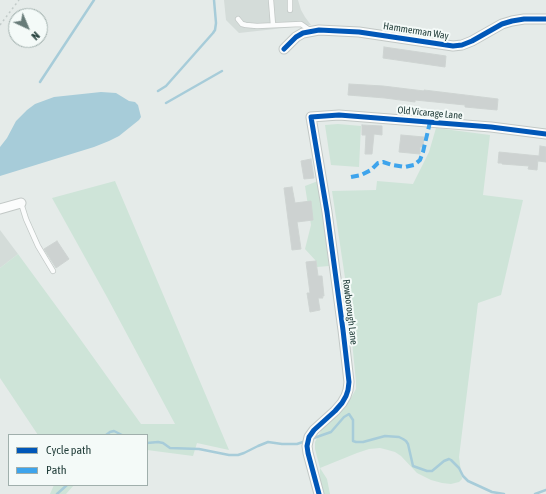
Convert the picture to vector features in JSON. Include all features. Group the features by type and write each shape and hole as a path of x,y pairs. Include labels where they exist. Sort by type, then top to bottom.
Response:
{"street":[{"name":"Hammerman Way","path":"284,49 296,37 311,30 359,32 453,46 462,45 502,24 524,19 546,19"},
{"name":"Old Vicarage Lane","path":"311,117 338,115 491,127 546,134"},
{"name":"Rowborough Lane","path":"311,117 328,220 349,382 348,390 342,403 314,430 308,441 308,453 319,494"},
{"path":"0,209 21,203"}],"lane":[{"path":"270,0 273,25"},
{"path":"290,0 290,10"},
{"path":"238,19 242,24 246,25 301,24 311,30"},
{"path":"21,203 26,219 38,246 53,271"}],"path":[{"path":"0,25 19,0"}],"shaded area":[{"path":"224,0 298,0 301,10 311,25 239,33 226,20"},
{"path":"0,230 18,254 0,268"}],"green space":[{"path":"338,124 361,126 359,167 331,165 325,125"},
{"path":"436,128 490,135 483,195 523,200 501,295 478,303 459,457 462,479 459,482 451,484 431,480 417,473 401,456 395,452 380,448 369,449 357,453 320,468 315,449 315,442 322,429 348,403 356,389 347,291 332,191 376,190 377,181 413,184 429,152"},
{"path":"115,181 229,450 197,443 193,456 148,450 148,434 37,434 0,378 0,268 18,254 141,424 175,424 52,198"},
{"path":"318,181 329,266 317,267 316,261 305,249 311,225 305,186"},
{"path":"320,468 327,479 330,494 323,494 320,483"},
{"path":"54,486 73,486 66,494 50,494"}],"water":[{"path":"101,92 116,93 129,101 135,102 138,105 141,117 139,120 119,136 109,141 0,176 0,147 7,138 16,121 27,110 35,104 54,97"}],"building":[{"path":"384,47 446,56 445,67 383,58"},
{"path":"349,84 424,90 498,99 497,110 465,107 465,105 415,100 415,102 348,95"},
{"path":"362,125 382,126 382,135 374,134 372,154 365,154 366,135 362,135"},
{"path":"401,135 424,137 423,147 420,147 420,154 399,152"},
{"path":"540,146 546,147 546,162 538,161 538,159 537,170 528,169 529,166 498,163 499,152 539,156"},
{"path":"311,159 314,178 304,179 301,161"},
{"path":"292,187 295,203 311,201 313,220 297,222 301,249 292,250 284,188"},
{"path":"57,241 69,259 56,268 44,249"},
{"path":"316,261 318,276 322,276 324,296 322,296 323,298 318,298 320,310 310,312 307,293 310,293 306,262"}],"waterway":[{"path":"40,82 94,0"},
{"path":"158,91 166,86 215,30 216,23 214,0"},
{"path":"166,103 222,71"},
{"path":"311,439 331,432 344,417 349,414 353,420 353,441 363,442 385,436 399,437 408,444 413,466 427,471 432,471 444,461 449,459 459,468 463,476 468,481 492,492 504,494"},
{"path":"107,434 114,431 120,434"},
{"path":"148,443 158,442 163,443 170,448 199,449 229,455 238,455 268,442 297,444 306,441"},
{"path":"57,494 66,486"},
{"path":"535,494 546,490"}],"marked path":[{"path":"351,177 361,175 371,170 378,163 383,162 405,167 414,165 420,160 423,152 430,122"}],"cycle path":[{"path":"284,49 296,37 303,33 319,30 359,32 453,46 462,45 502,24 524,19 546,19"},
{"path":"319,494 308,453 307,446 309,437 314,430 342,403 346,396 349,382 327,212 311,117 339,115 491,127 546,134"}]}
